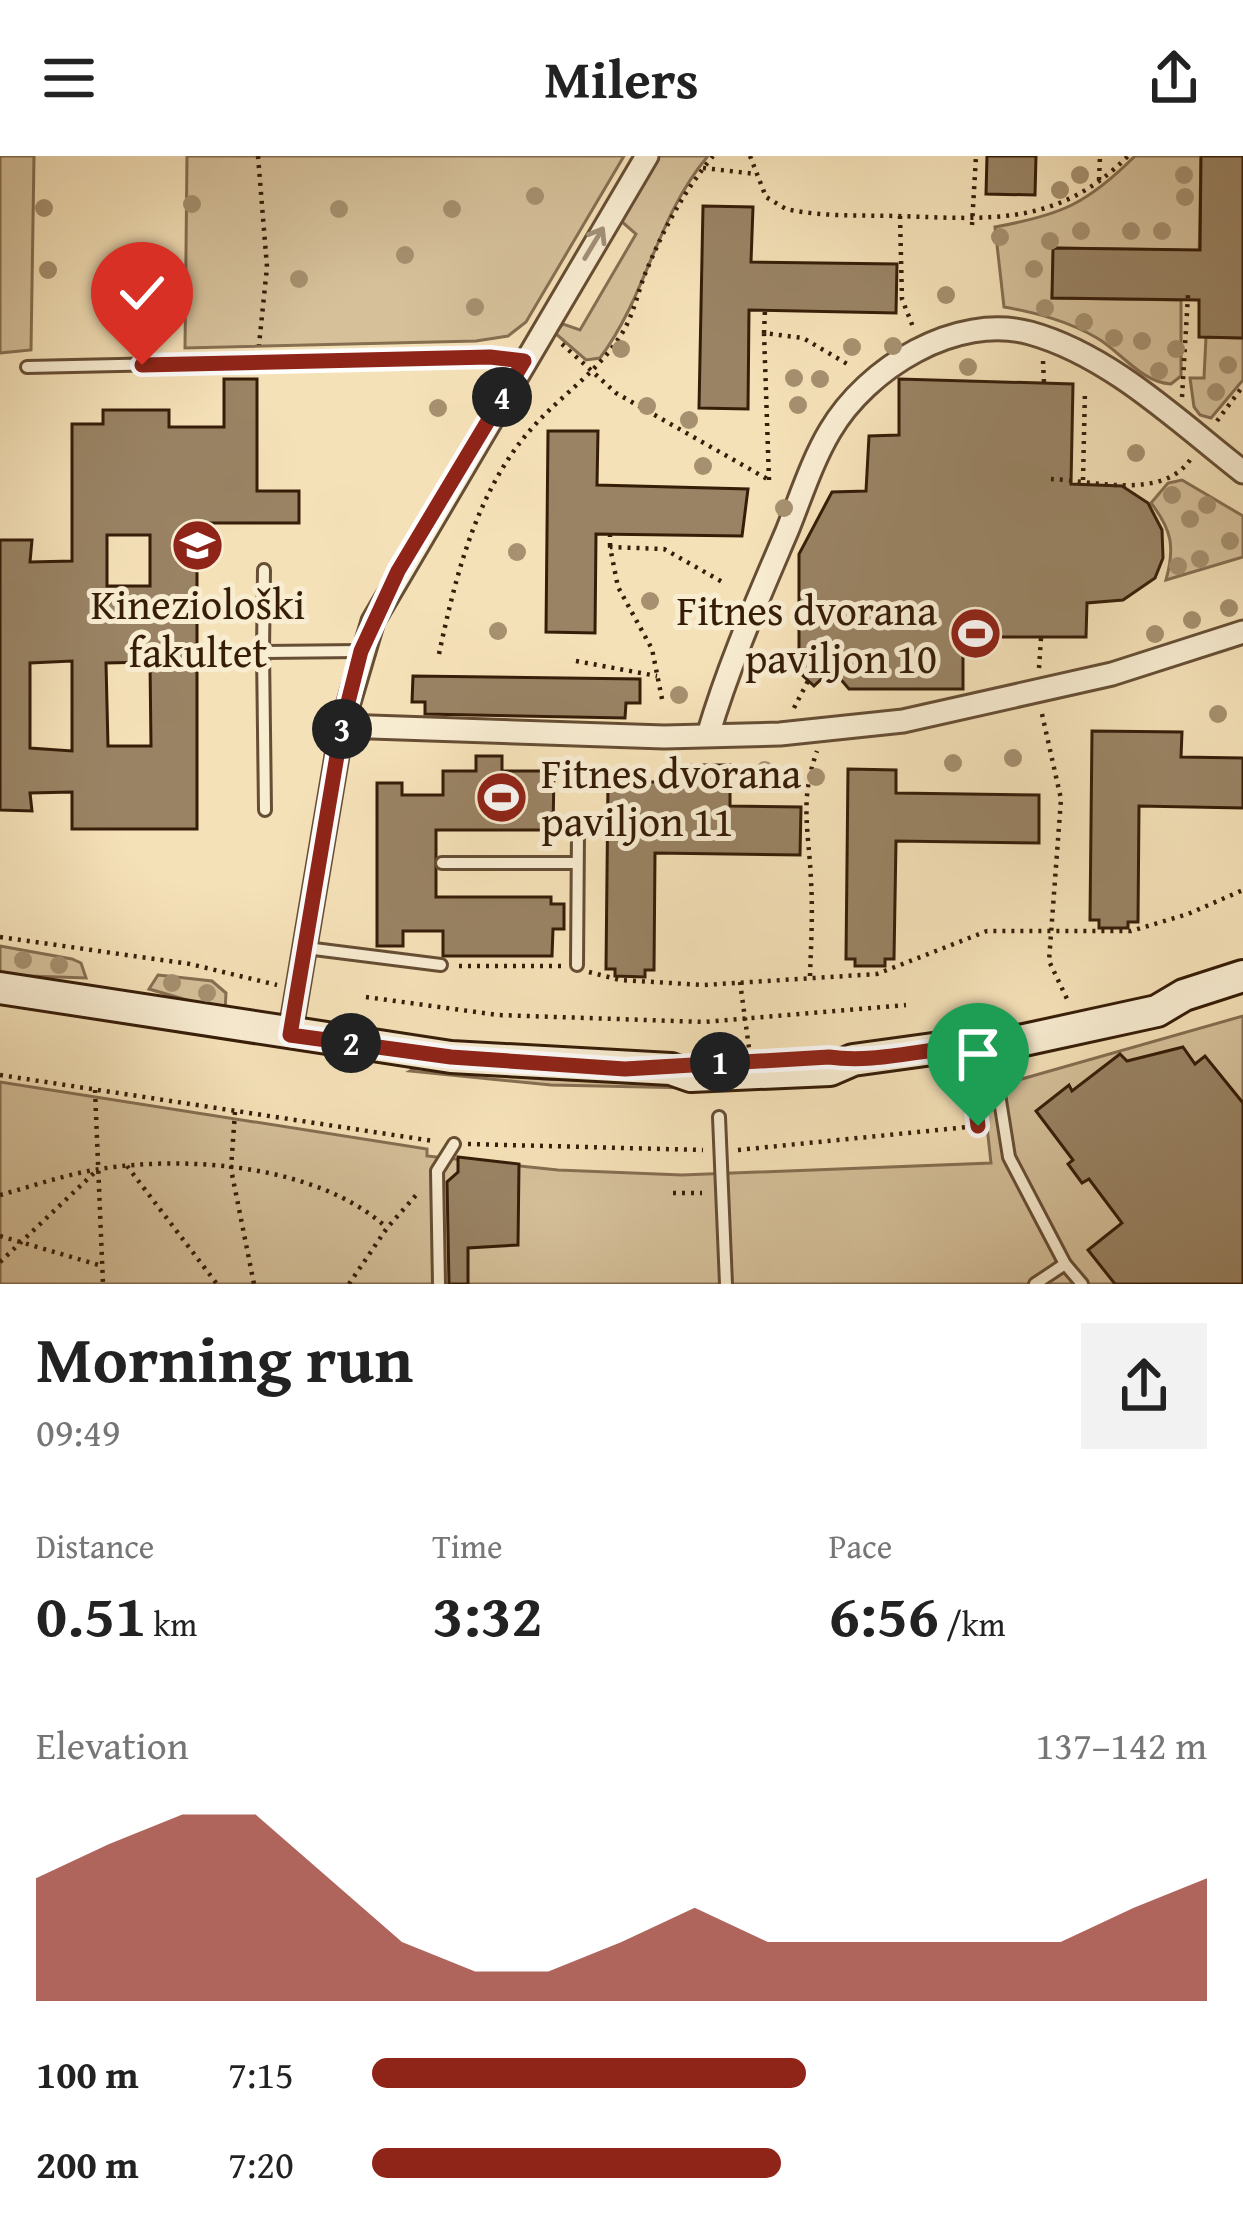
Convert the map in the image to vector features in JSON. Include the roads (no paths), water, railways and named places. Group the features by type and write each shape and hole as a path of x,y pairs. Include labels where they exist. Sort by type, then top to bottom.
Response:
{"street":[{"path":"290,1035 342,726 361,651 398,571 646,156"},
{"path":"708,735 730,662 830,430 868,383 924,347 984,328 1033,334 1100,365 1243,472"},
{"path":"342,726 426,732 780,734 903,721 1112,674 1243,632"},
{"path":"0,988 290,1035 513,1063 671,1069 689,1063 983,1052 989,1034 1153,996 1184,995 1243,976"}],"lane":[{"path":"27,367 490,357 524,361"},
{"path":"263,570 265,810"},
{"path":"263,652 361,651"},
{"path":"577,965 578,832"},
{"path":"442,863 577,863"},
{"path":"302,948 440,965"},
{"path":"983,1052 1010,1156 1065,1264 1082,1284"},
{"path":"719,1117 726,1284"},
{"path":"439,1284 437,1172 454,1144"},
{"path":"1035,1284 1065,1264"}],"place":[{"name":"Kineziološki fakultet","path":"198,545"},
{"name":"Fitnes dvorana paviljon 10","path":"976,634"},
{"name":"Fitnes dvorana paviljon 11","path":"502,797"}]}
